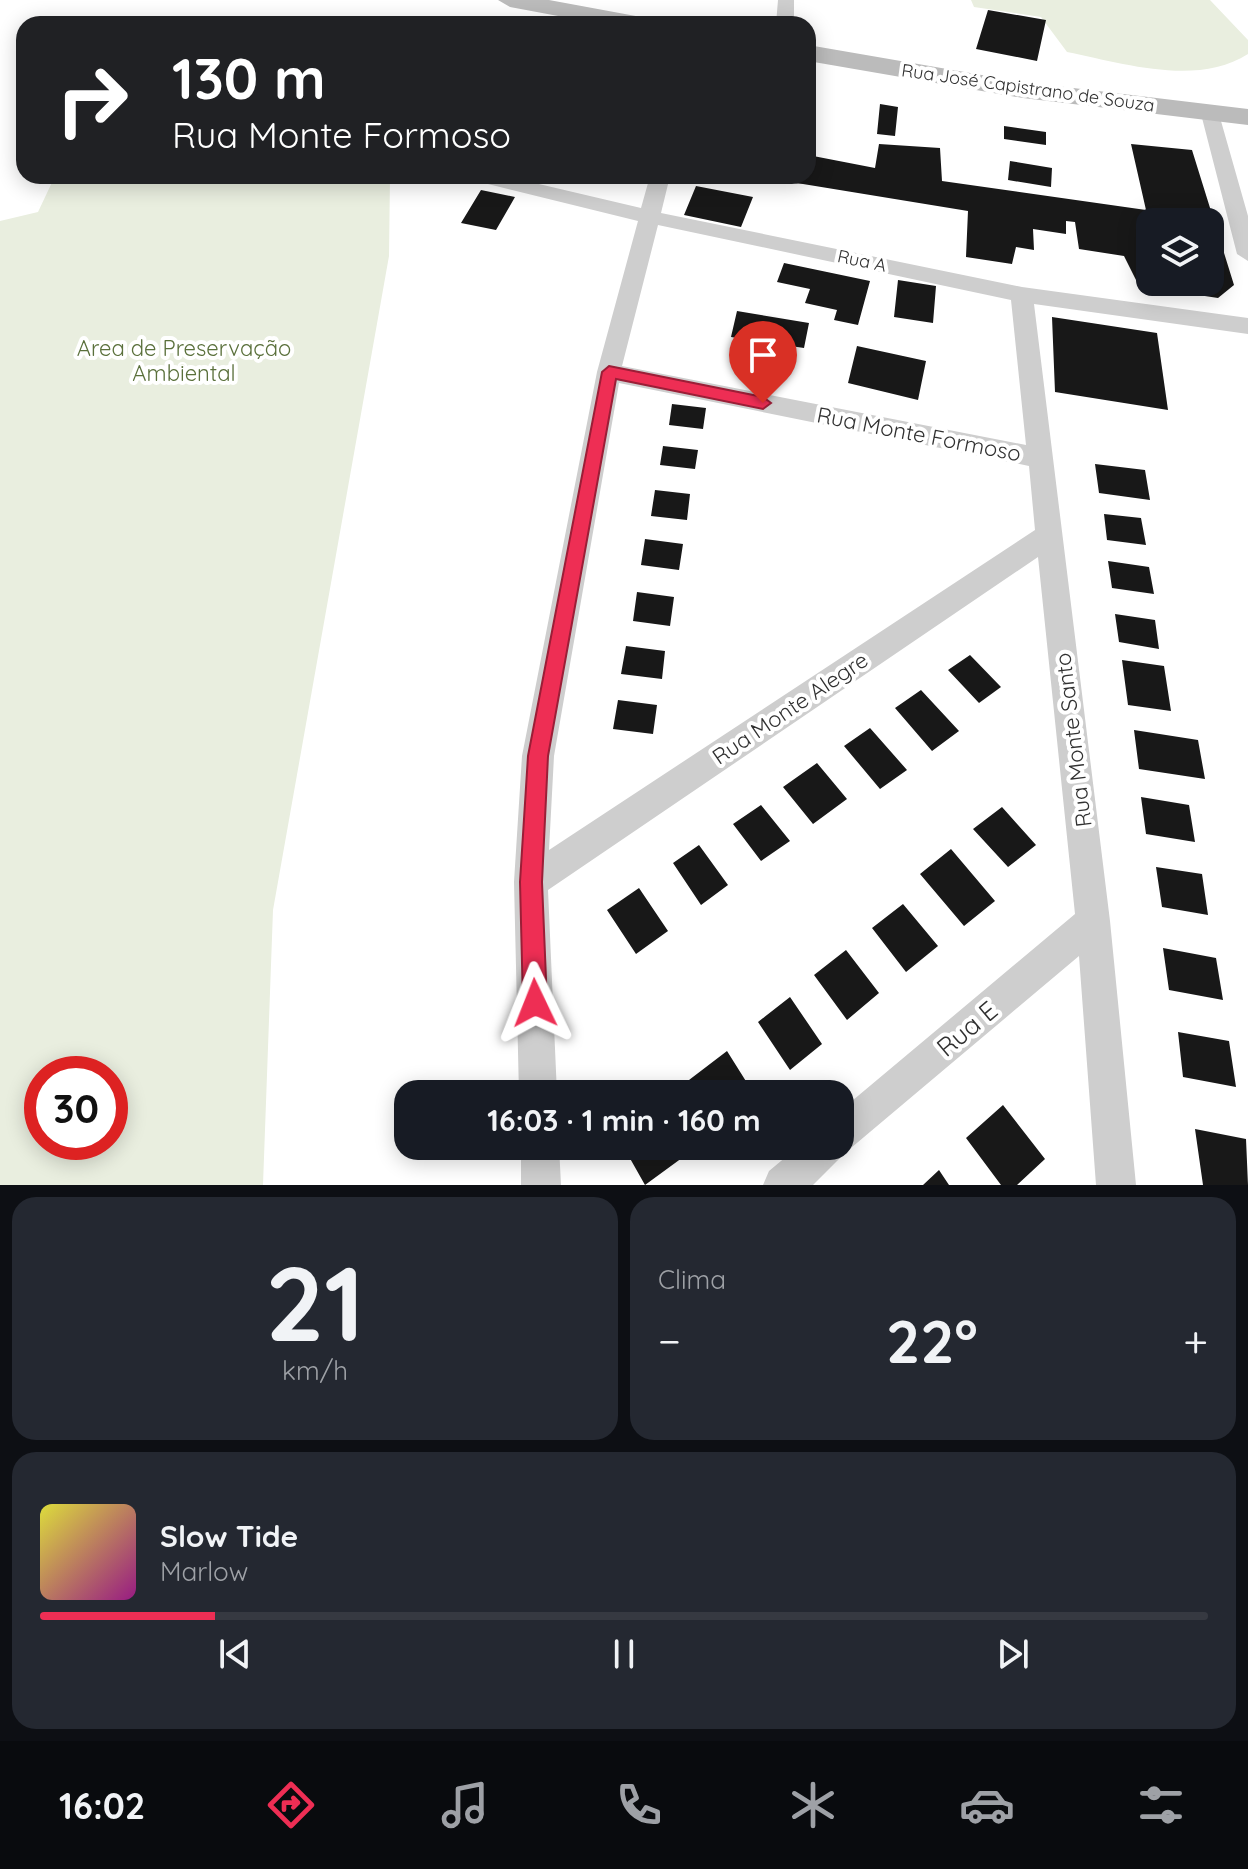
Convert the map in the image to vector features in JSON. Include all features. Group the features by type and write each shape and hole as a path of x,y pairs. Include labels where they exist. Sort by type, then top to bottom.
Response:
{"main road":[{"path":"510,0 597,16"},
{"name":"Rua José Capistrano de Souza","path":"816,54 1023,90 1248,117"}],"street":[{"path":"1210,114 1248,254"},
{"name":"Rua A","path":"512,184 649,217 1022,295 1248,326"},
{"path":"538,1080 531,882 538,756 609,372 658,184"},
{"name":"Rua Monte Santo","path":"1022,295 1093,921 1116,1185"},
{"name":"Rua Monte Formoso","path":"609,372 1040,458"},
{"name":"Rua Monte Alegre","path":"531,882 1049,535"},
{"name":"Rua E","path":"854,1124 1093,921"},
{"path":"540,1160 541,1185"},
{"path":"783,1185 812,1160"}],"green space":[{"path":"971,0 1210,0 1248,40 1248,54 1228,64 1183,71 1111,62 1067,52 1041,17 974,7"},
{"name":"Area de Preservação Ambiental","path":"51,184 390,184 389,256 273,910 263,1185 0,1185 0,221 38,212"}],"building":[{"path":"988,10 1046,20 1037,61 976,49"},
{"path":"880,104 898,107 895,136 877,134"},
{"path":"1004,126 1046,132 1046,145 1004,139"},
{"path":"879,144 940,148 942,181 1136,209 1136,280 1124,256 1079,249 1075,222 1066,221 1066,234 1033,229 1034,250 1016,247 1012,264 966,257 968,211 803,184 816,184 816,157 875,168"},
{"path":"1131,144 1192,150 1210,208 1146,208"},
{"path":"1010,161 1052,168 1051,187 1008,180"},
{"path":"696,186 753,197 741,227 684,215"},
{"path":"481,190 515,197 496,230 461,223"},
{"path":"1224,253 1234,285 1224,293"},
{"path":"784,263 870,281 858,325 834,320 837,310 805,303 810,289 777,282"},
{"path":"898,280 936,286 933,323 894,317"},
{"path":"737,311 809,323 804,348 731,337"},
{"path":"1052,317 1157,333 1168,410 1055,392"},
{"path":"857,346 926,361 918,400 848,383"},
{"path":"672,404 706,408 703,429 669,425"},
{"path":"663,446 698,450 695,469 660,465"},
{"path":"1095,464 1145,470 1150,500 1099,493"},
{"path":"655,490 690,494 687,520 651,516"},
{"path":"1104,514 1141,518 1146,545 1107,540"},
{"path":"645,539 683,544 679,570 641,565"},
{"path":"1108,561 1149,567 1154,594 1112,588"},
{"path":"637,592 674,597 670,626 633,621"},
{"path":"1115,614 1155,620 1159,649 1119,642"},
{"path":"626,646 665,651 662,679 621,674"},
{"path":"970,655 1001,687 979,703 948,670"},
{"path":"1122,660 1164,666 1171,711 1128,705"},
{"path":"921,690 959,731 932,751 895,708"},
{"path":"618,700 657,705 653,734 613,729"},
{"path":"870,728 907,770 880,789 844,746"},
{"path":"1134,730 1198,740 1205,779 1139,769"},
{"path":"817,763 847,799 813,824 783,787"},
{"path":"1141,797 1189,805 1195,842 1146,834"},
{"path":"761,805 790,841 761,861 733,824"},
{"path":"1002,807 1036,845 1008,867 973,829"},
{"path":"699,845 728,885 701,905 673,863"},
{"path":"951,849 995,901 964,926 920,874"},
{"path":"1156,867 1202,874 1208,915 1162,907"},
{"path":"639,888 668,931 636,954 607,910"},
{"path":"903,904 938,946 906,972 872,928"},
{"path":"1163,948 1216,958 1223,1000 1169,990"},
{"path":"846,950 879,993 847,1020 814,975"},
{"path":"790,997 822,1044 790,1070 758,1022"},
{"path":"1178,1032 1229,1041 1236,1087 1183,1077"},
{"path":"727,1051 745,1080 689,1080"},
{"path":"1003,1105 1045,1159 1017,1185 1001,1185 966,1138"},
{"path":"1195,1129 1246,1139 1248,1185 1203,1185"},
{"path":"631,1160 679,1160 645,1185"},
{"path":"939,1170 949,1185 923,1185"}],"route":[{"path":"535,1003 531,882 538,756 609,372 763,403"}]}
